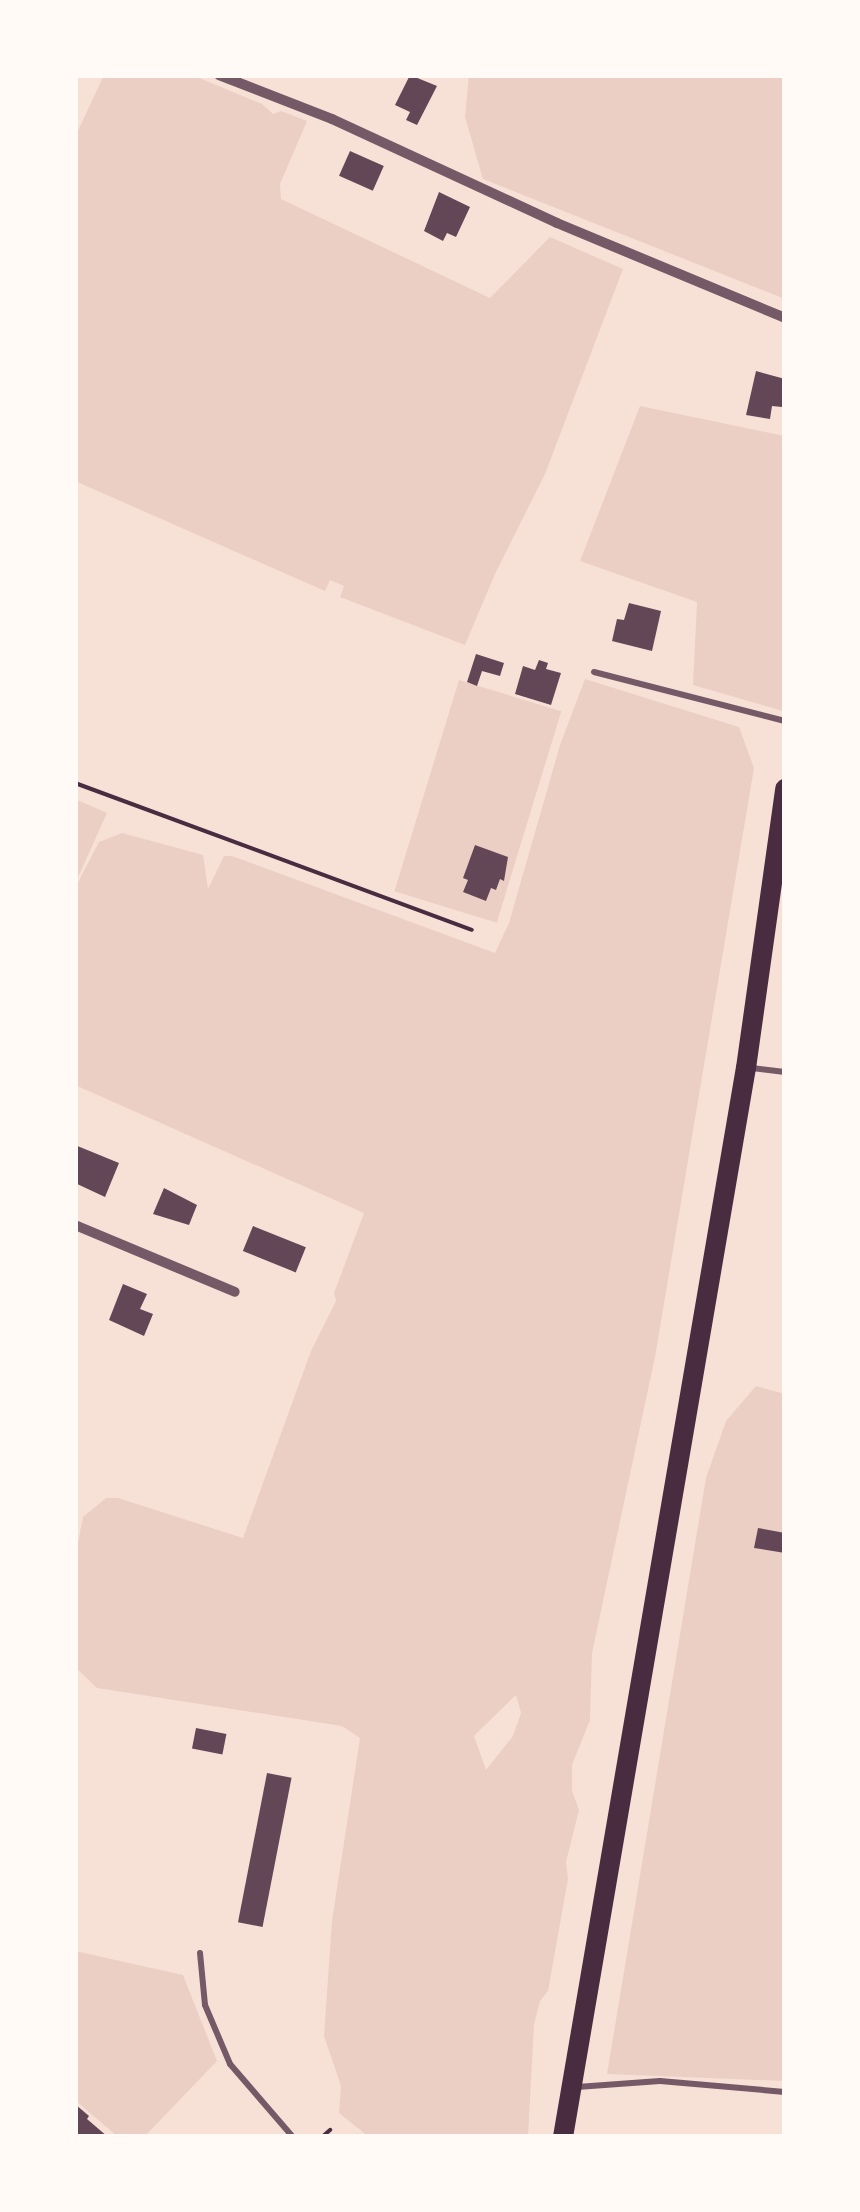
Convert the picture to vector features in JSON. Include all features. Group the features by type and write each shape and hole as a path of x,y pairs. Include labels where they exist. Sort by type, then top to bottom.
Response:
{"main road":[{"path":"563,2137 746,1068 785,789"}],"street":[{"path":"219,75 332,120 557,224 785,318"},
{"path":"75,1224 235,1292"}],"lane":[{"path":"594,672 785,722"},
{"path":"746,1068 785,1072"},
{"path":"200,1953 206,2005 230,2064 293,2137"},
{"path":"572,2088 660,2082 785,2092"}],"path":[{"path":"75,783 472,930"},
{"path":"322,2137 330,2130"}],"shaded area":[{"path":"104,75 192,75 262,104 273,114 281,111 307,121 280,184 281,199 490,298 550,237 623,269 545,474 465,645 340,597 344,586 330,580 325,591 75,481 75,137"},
{"path":"469,75 785,75 785,299 483,179 465,117"},
{"path":"640,406 785,436 783,711 693,685 697,602 580,561"},
{"path":"585,679 739,727 754,768 655,1357 592,1653 590,1720 572,1765 572,1791 579,1810 566,1862 568,1879 548,1991 540,2001 534,2024 528,2137 369,2137 339,2113 341,2086 324,2036 332,1921 360,1738 342,1726 97,1688 75,1667 75,1558 83,1517 106,1498 118,1498 243,1538 311,1351 336,1301 334,1293 364,1213 75,1085 75,888 99,842 122,833 203,855 208,889 224,856 232,856 495,953 509,923 560,745","holes":["516,1695 521,1713 513,1736 486,1770 474,1736"]},
{"path":"459,680 561,711 497,923 394,891"},
{"path":"75,799 107,813 75,884"},
{"path":"756,1386 785,1394 785,2081 607,2074 706,1478 726,1421"},
{"path":"75,1951 183,1975 217,2061 144,2137 118,2137 75,2100"}],"building":[{"path":"410,75 437,86 417,125 406,120 410,112 395,105"},
{"path":"350,151 384,166 373,191 339,176"},
{"path":"439,192 470,207 456,237 447,233 443,241 424,231"},
{"path":"756,371 785,379 782,407 772,406 770,419 746,415"},
{"path":"629,603 661,611 652,651 612,641 617,619 624,620"},
{"path":"476,654 504,663 500,676 482,671 477,686 467,682"},
{"path":"539,660 548,663 546,669 561,673 551,705 515,694 523,666 535,670"},
{"path":"475,845 508,857 504,881 500,879 496,890 491,888 486,901 463,892 468,880 463,878"},
{"path":"75,1145 119,1163 105,1197 75,1183"},
{"path":"164,1188 197,1205 189,1225 153,1214"},
{"path":"253,1226 306,1247 296,1272 243,1251"},
{"path":"123,1284 147,1294 140,1309 153,1314 144,1336 109,1320"},
{"path":"758,1528 785,1533 785,1553 754,1548"},
{"path":"196,1728 226,1734 222,1755 192,1749"},
{"path":"267,1773 292,1778 263,1927 238,1922"},
{"path":"75,2104 89,2116 87,2119 108,2137 75,2137"}]}
